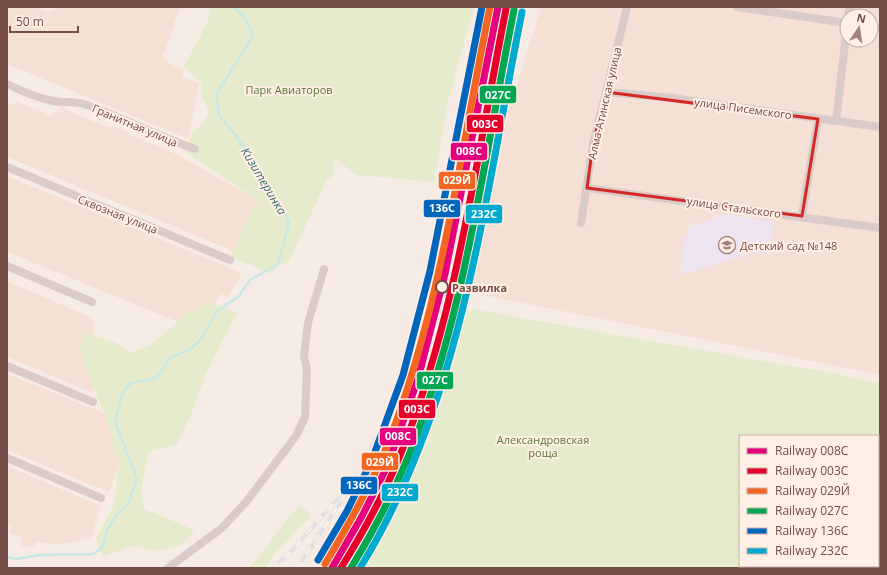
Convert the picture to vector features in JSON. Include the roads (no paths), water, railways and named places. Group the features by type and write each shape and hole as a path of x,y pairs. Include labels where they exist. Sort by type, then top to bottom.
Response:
{"street":[{"name":"Алма-Атинская улица","path":"581,223 588,188 593,144 627,7"},
{"path":"737,7 839,24"},
{"path":"836,122 844,48"},
{"name":"Гранитная улица","path":"7,84 54,101 81,103 103,111 166,139 195,149"},
{"name":"улица Писемского","path":"606,92 672,98 880,127"},
{"path":"802,216 818,119"},
{"name":"Сквозная улица","path":"7,167 230,260"},
{"name":"улица Стальского","path":"588,188 802,216 880,228"},
{"path":"7,266 92,302"},
{"path":"168,568 222,528 246,502 296,436 305,417 307,370 304,356 308,323 324,269"},
{"path":"7,366 92,402"},
{"path":"7,458 101,498"}],"waterway":[{"name":"Кизитеринка","path":"7,557 16,559 38,555 93,554 102,548 108,528 116,516 128,505 137,479 115,422 122,394 129,384 149,380 158,376 170,358 192,348 201,339 217,311 239,296 250,280 278,264 289,223 282,208 237,137 219,115 216,95 253,36 246,20 233,7"}],"railway":[{"path":"297,568 358,476 382,427 406,372 424,317 473,131"},
{"path":"272,568 290,553 338,498"}],"rail line":[{"name":"136С","path":"318,560 347,511 372,460 403,375 430,271 482,7"},
{"name":"029Й","path":"325,564 358,506 387,446 406,393 422,339 448,229 490,7"},
{"name":"008С","path":"332,568 361,518 387,467 418,379 445,274 498,7"},
{"name":"003С","path":"341,568 374,512 395,468 420,400 437,346 464,234 506,9"},
{"name":"027С","path":"351,568 382,513 403,470 428,402 445,347 471,236 514,10"},
{"name":"232C","path":"360,568 395,504 423,437 447,368 481,227 522,12"}],"place":[{"name":"Детский сад №148","path":"727,245"},
{"name":"Развилка","path":"442,287"}],"park label":[{"name":"Парк Авиаторов","path":"289,89"},
{"name":"Александровская роща","path":"543,445"}]}
